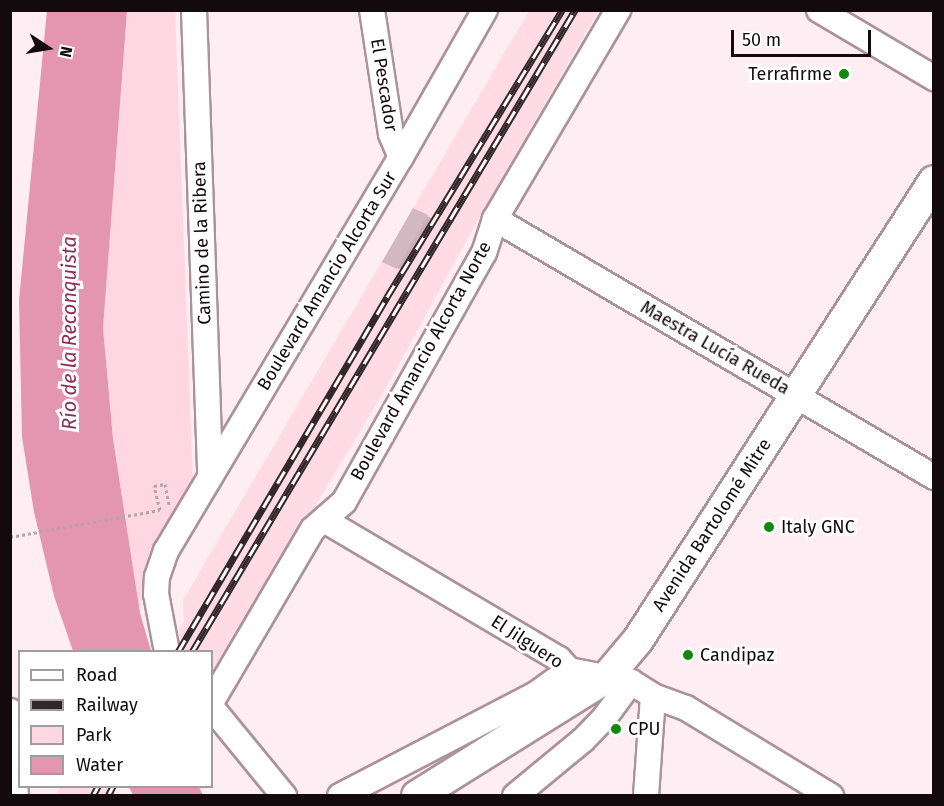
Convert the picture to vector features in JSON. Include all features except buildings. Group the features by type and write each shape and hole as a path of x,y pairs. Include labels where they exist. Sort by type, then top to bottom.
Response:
{"main road":[{"name":"Avenida Bartolomé Mitre","path":"417,795 618,680 638,640 933,181"}],"street":[{"name":"Camino de la Ribera","path":"194,10 210,476"},
{"name":"El Pescador","path":"372,10 391,134 401,157"},
{"name":"Boulevard Amancio Alcorta Sur","path":"167,650 156,594 157,577 166,551 401,157 485,10"},
{"name":"Boulevard Amancio Alcorta Norte","path":"213,699 313,529 344,502 484,253 495,219 618,10"},
{"path":"819,10 933,78"},
{"name":"Maestra Lucía Rueda","path":"495,219 933,477"},
{"name":"El Jilguero","path":"324,520 559,659 569,670 618,680 686,708 831,795"},
{"path":"340,795 536,694 569,670"},
{"name":"Avenida Bartolomé Mitre","path":"515,795 583,740 605,717 618,680"},
{"path":"646,795 653,696"},
{"path":"213,709 284,795"},
{"path":"10,711 16,755 16,795"}],"path":[{"path":"10,537 160,510 154,486 165,484 169,507 190,512"}],"shaded area":[{"path":"529,11 598,11 475,225 386,388 219,667 213,672 213,650 183,650 181,646 179,629 184,622 183,600"},
{"path":"60,788 106,788 110,795 55,795"}],"green space":[{"path":"127,11 175,11 193,480 158,539 145,568 140,613 113,439 103,328"}],"water":[{"name":"Río de la Reconquista","path":"47,10 127,11 103,328 113,439 140,613 151,650 73,650 54,596 34,512 22,437 19,300"},
{"path":"130,788 200,788 203,795 133,795"}],"railway":[{"path":"179,650 387,297 562,10"},
{"path":"193,650 575,10"},
{"path":"93,796 97,788"},
{"path":"108,796 112,788"}],"place":[{"name":"Terrafirme","path":"844,74"},
{"name":"Italy GNC","path":"769,527"},
{"name":"Candipaz","path":"688,655"},
{"name":"CPU","path":"616,729"}]}
